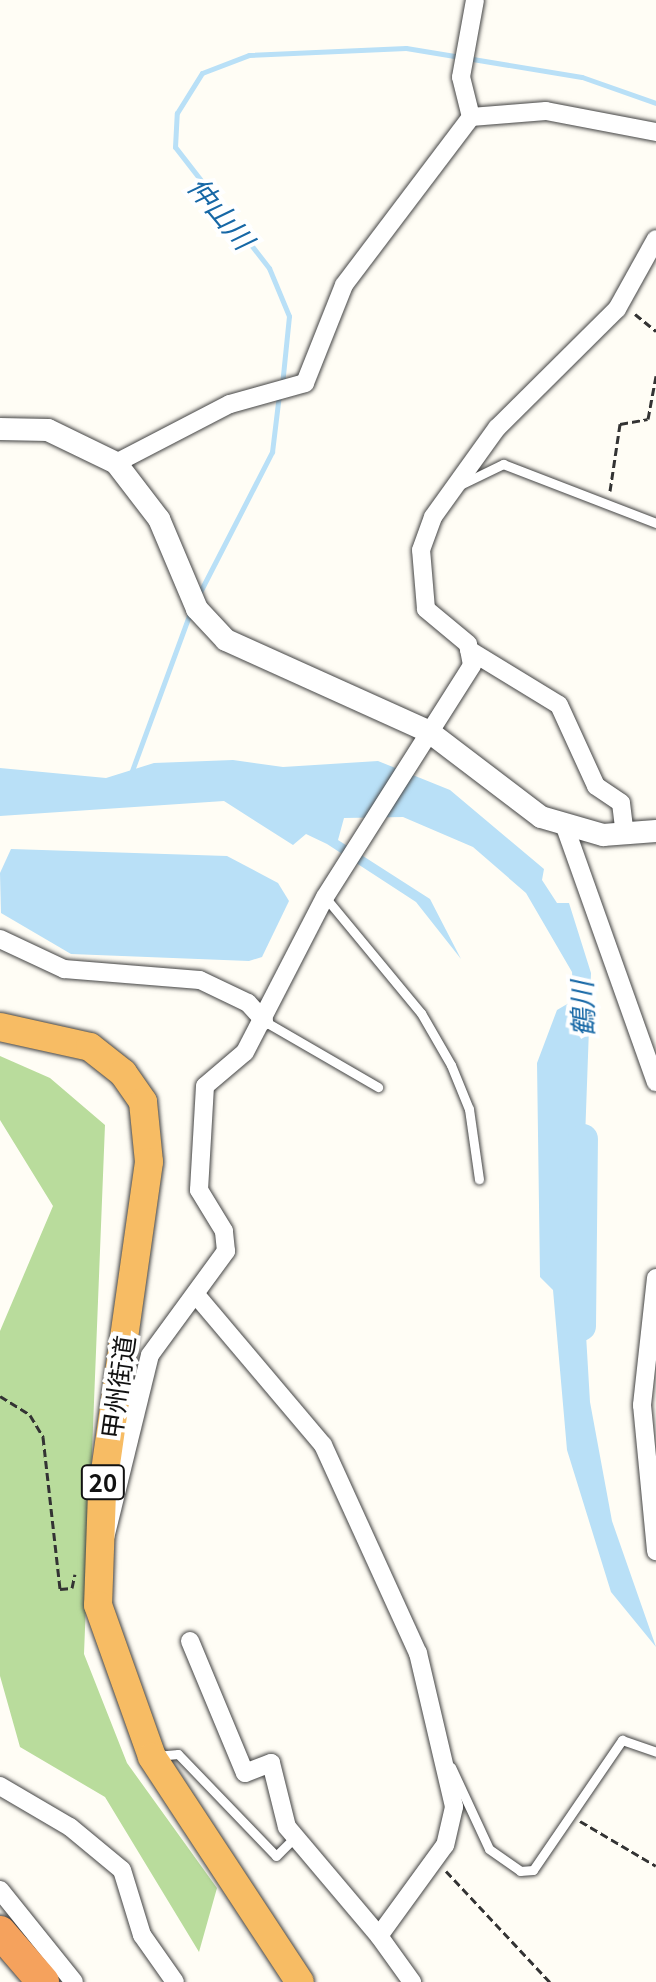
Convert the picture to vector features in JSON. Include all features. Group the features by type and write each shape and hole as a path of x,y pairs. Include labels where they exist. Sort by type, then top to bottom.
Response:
{"highway":[{"name":"甲州街道","path":"0,1027 90,1047 123,1073 147,1118 149,1162 97,1551 104,1637 152,1757 300,1982"},
{"path":"0,1932 43,1982"}],"street":[{"path":"471,117 461,77 475,0"},
{"path":"116,463 230,404 305,383 344,285 471,117 512,109 651,123"},
{"path":"625,835 621,803 596,786 559,705 469,650 426,609 419,579 433,517 459,486 497,428 622,300 656,239"},
{"path":"0,429 48,430 116,463 159,519 184,585 215,630 243,650 423,741 516,802 565,827 625,835 656,831"},
{"path":"97,1551 113,1527 150,1355 197,1296 227,1241 199,1190 201,1096 264,1021 325,897 472,665 469,650"},
{"path":"565,827 656,1082"},
{"path":"0,939 64,969 200,980 248,1003 264,1021"},
{"path":"654,1289 642,1405 656,1551"},
{"path":"197,1296 323,1445 418,1653 454,1807 436,1859 379,1936"},
{"path":"190,1641 245,1773 271,1763 294,1838 379,1936 412,1982"},
{"path":"0,1786 70,1827 122,1870 142,1935 175,1982"},
{"path":"0,1890 74,1982"}],"lane":[{"path":"459,486 503,464 656,523"},
{"path":"325,897 421,1013 451,1065 469,1109 479,1179"},
{"path":"264,1021 378,1087"},
{"path":"637,1033 656,1047"},
{"path":"441,1750 489,1849 520,1871 533,1870 622,1740 656,1752"},
{"path":"152,1757 178,1754 204,1790 276,1856 294,1838"}],"path":[{"path":"622,300 656,331"},
{"path":"605,504 620,424 648,419 656,376"},
{"path":"0,1396 30,1415 51,1458 60,1589 72,1588 79,1553 97,1551"},
{"path":"570,1815 656,1866"},
{"path":"436,1859 550,1982"}],"green space":[{"path":"0,1056 50,1078 105,1125 84,1654 127,1763 217,1888 199,1952 105,1797 20,1747 0,1676 0,1331 53,1206 0,1120"}],"water":[{"name":"鶴川","path":"233,760 283,767 378,761 450,790 544,869 542,880 557,903 569,903 591,973 581,1250 590,1402 612,1521 656,1647 611,1592 567,1450 553,1290 540,1277 537,1063 557,1010 574,1000 572,972 526,893 473,847 403,817 344,818 338,840 430,899 461,959 416,902 327,844 306,834 293,845 224,801 0,816 0,768 106,778 154,763"},
{"path":"11,849 227,856 278,883 289,901 262,957 249,961 71,954 1,913 0,873"}],"waterway":[{"name":"仲山川","path":"282,385 289,316 269,268 175,147 177,113 202,73 249,55 406,48 582,77 656,103"},
{"name":"仲山川","path":"199,594 272,452 279,394"},
{"name":"仲山川","path":"130,776 190,613"},
{"path":"581,1326 583,1139"}]}
